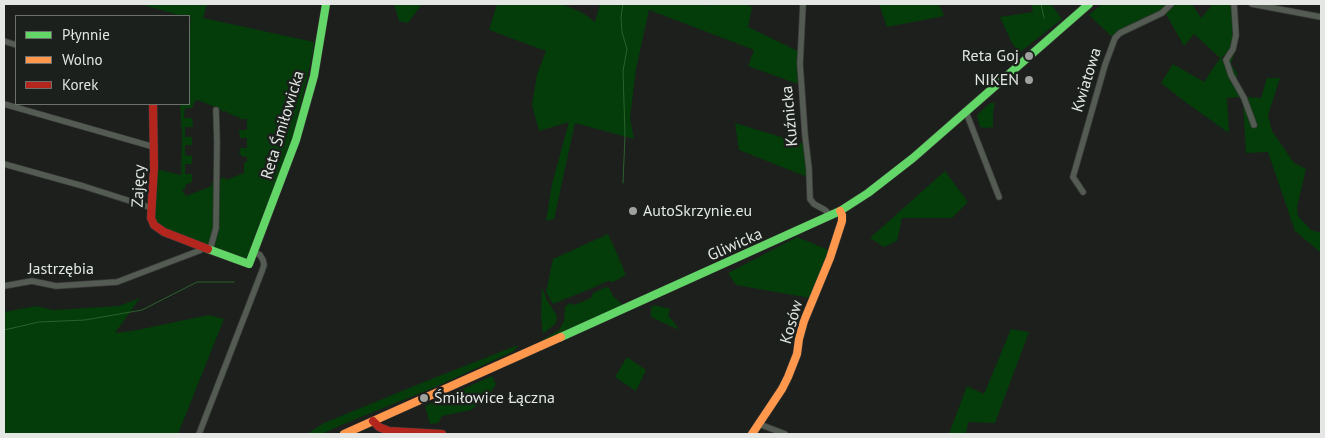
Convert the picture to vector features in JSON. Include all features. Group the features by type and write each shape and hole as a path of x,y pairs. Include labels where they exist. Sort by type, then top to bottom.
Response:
{"main road":[{"name":"Reta Śmiłowicka","path":"249,264 296,140 314,76 326,4"},
{"name":"Gliwicka","path":"344,434 840,211 894,174 1089,4"},
{"name":"Zajęcy","path":"153,105 154,147 151,218 154,225 164,232 249,264"},
{"name":"Kosów","path":"752,434 782,388 797,354 804,321 836,240 842,218 840,211"},
{"path":"373,421 379,427 389,431 442,434"}],"street":[{"name":"Kuźnicka","path":"803,4 800,64 804,127 809,164 810,199 831,216"},
{"name":"Kwiatowa","path":"1083,192 1073,177 1105,65 1115,38 1120,33 1162,13 1171,4"},
{"path":"1234,4 1236,35 1233,49 1226,60 1254,125"},
{"path":"1252,4 1321,17"},
{"path":"4,104 154,147"},
{"path":"206,249 216,228 216,110"},
{"path":"966,112 999,197"},
{"path":"4,164 152,208"},
{"name":"Jastrzębia","path":"4,286 32,281 56,286 117,282 206,249"},
{"path":"199,434 264,265 260,255 254,252"},
{"path":"759,424 785,434"}],"green space":[{"path":"140,4 207,4 203,18 314,42 294,135 246,260 216,250 213,247 219,180 224,177 226,180 244,173 244,162 247,162 247,157 239,154 240,148 247,148 247,138 240,138 239,130 247,130 247,119 239,119 239,117 225,111 222,112 222,110 198,100 195,101 192,108 185,108 184,118 192,118 193,127 185,127 185,137 192,137 192,145 185,145 185,155 192,156 192,164 185,164 185,174 192,174 194,185 192,182 185,185 186,188 182,190 186,196 212,186 211,182 214,184 214,227 209,245 207,246 159,227 154,215 156,169 181,175 182,134 180,105 190,105 191,19 190,15 178,15"},
{"path":"394,4 422,4 408,23 399,21"},
{"path":"497,4 562,4 583,13 595,22 600,4 701,4 706,6 708,4 744,4 752,7 748,27 798,51 798,84 748,66 754,50 649,10 636,69 630,118 634,139 575,123 554,219 546,221 552,184 569,122 539,131 532,105 537,74 546,51 489,30"},
{"path":"879,4 939,4 944,16 887,27"},
{"path":"1031,4 1051,4 1062,19 1019,53 1000,17 1033,12"},
{"path":"1102,4 1192,4 1201,18 1213,4 1231,4 1233,43 1227,53 1221,58 1225,62 1234,54 1231,64 1237,73 1237,83 1235,86 1240,97 1227,98 1229,133 1161,83 1173,64 1204,82 1220,58 1194,34 1184,46 1163,9 1111,36 1089,15"},
{"path":"1267,78 1280,78 1268,115 1272,131 1294,163 1306,169 1297,207 1298,216 1311,230 1321,233 1321,253 1295,231 1268,152 1246,153 1243,103 1245,97 1261,98"},
{"path":"990,103 995,103 993,127 980,127 977,115"},
{"path":"735,123 804,144 807,177 739,150"},
{"path":"945,171 968,202 952,218 902,218 897,241 884,247 870,238"},
{"path":"608,234 626,275 613,282 608,281 553,304 546,292 553,259"},
{"path":"797,237 831,251 810,298 736,285 728,273"},
{"path":"542,287 547,300 557,316 556,323 543,334 541,318"},
{"path":"606,287 609,288 622,306 539,342 559,330 564,321 565,307 567,305 570,303 574,305 591,298 593,293"},
{"path":"140,298 115,333 209,315 224,319 178,434 4,434 4,312 36,306 53,310 119,306"},
{"path":"654,305 670,309 668,316 679,330 651,317 651,307"},
{"path":"1011,329 1029,332 995,423 968,422 966,434 949,434 967,386 984,394"},
{"path":"518,345 514,351 433,388 322,434 307,434 324,423"},
{"path":"627,357 646,370 636,391 615,377"},
{"path":"492,376 496,384 488,397 471,410 442,416 438,423 430,424 425,406"}],"waterway":[{"path":"623,4 621,17 622,32 627,49 623,71 625,135 623,183"},
{"path":"1041,4 1044,18"},
{"path":"4,330 39,322 85,320 142,310 197,282 234,282"}],"traffic: fast":[{"path":"208,249 249,264 296,140 314,76 326,4"},
{"path":"561,337 840,211 868,193 913,158 1089,4"}],"traffic: slow":[{"path":"752,434 788,377 797,354 804,321 830,258 842,221 840,211"},
{"path":"344,434 561,337"}],"traffic: jam":[{"path":"153,105 154,166 151,218 154,225 164,232 208,249"},
{"path":"373,421 379,427 389,431 442,434"}],"place":[{"name":"Reta Goj","path":"1029,56"},
{"name":"NIKEN","path":"1029,80"},
{"name":"AutoSkrzynie.eu","path":"633,211"},
{"name":"Śmiłowice Łączna","path":"424,398"}]}
